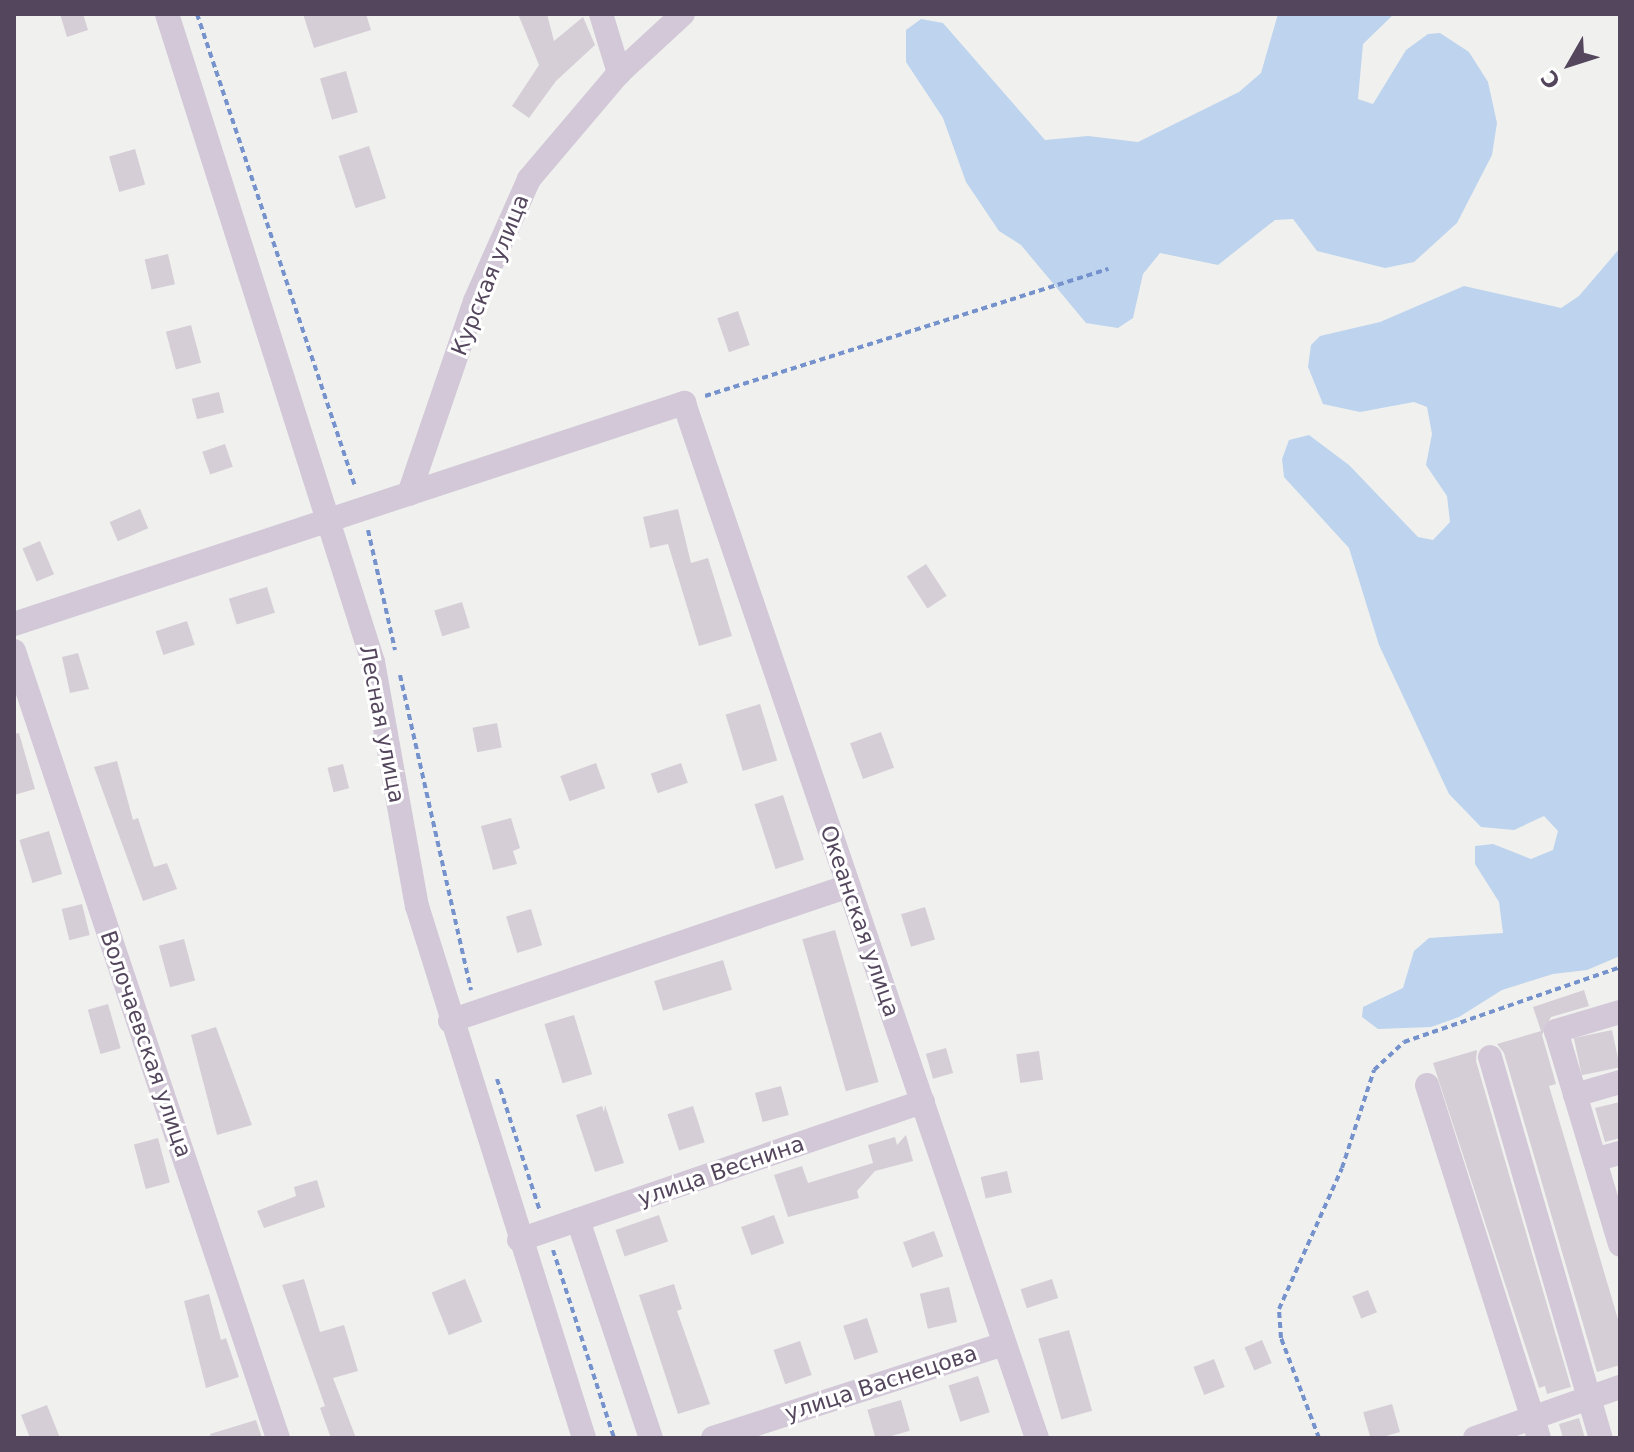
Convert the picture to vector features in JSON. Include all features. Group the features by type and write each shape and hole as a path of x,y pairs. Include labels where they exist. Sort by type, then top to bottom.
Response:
{"street":[{"name":"Лесная улица","path":"167,14 373,662 417,906 450,1021 584,1438"},
{"path":"601,14 619,73"},
{"name":"Курская улица","path":"409,494 475,301 529,179 619,73 683,14"},
{"path":"14,624 684,403"},
{"name":"Океанская улица","path":"684,403 1037,1438"},
{"name":"Волочаевская улица","path":"14,651 278,1438"},
{"path":"450,1021 847,887"},
{"path":"1618,1232 1556,1031 1620,1012"},
{"path":"1490,1057 1601,1438"},
{"path":"1575,1095 1620,1082"},
{"path":"1427,1085 1536,1428"},
{"name":"улица Веснина","path":"519,1240 923,1102"},
{"path":"1595,1160 1620,1153"},
{"path":"578,1220 651,1438"},
{"name":"улица Васнецова","path":"713,1438 1004,1344"},
{"path":"1475,1438 1536,1428 1589,1398 1620,1387"}],"path":[{"path":"684,403 1108,269"},
{"path":"1319,1438 1281,1338 1279,1309 1342,1168 1374,1070 1404,1042 1620,967"}],"shaded area":[{"path":"1278,14 1394,14 1363,44 1358,99 1373,104 1406,50 1428,34 1440,33 1469,52 1488,82 1497,123 1492,155 1457,223 1414,262 1385,268 1317,251 1293,219 1275,220 1218,265 1160,253 1143,274 1133,318 1118,328 1086,323 1021,245 999,231 966,182 943,118 906,62 906,30 921,19 943,23 1045,140 1088,136 1138,142 1239,92 1261,73"},
{"path":"1620,248 1620,956 1587,970 1553,974 1502,990 1459,1017 1431,1027 1378,1029 1362,1017 1363,1007 1403,988 1414,951 1429,938 1503,933 1499,902 1475,864 1475,846 1493,844 1531,859 1553,850 1558,831 1544,816 1514,830 1481,827 1449,794 1379,645 1349,548 1284,477 1282,459 1289,440 1309,435 1349,465 1418,537 1433,540 1450,522 1447,496 1426,465 1432,434 1427,407 1414,402 1360,412 1323,404 1308,367 1311,345 1320,336 1380,322 1464,286 1561,308 1579,296"}],"building":[{"path":"60,14 83,14 88,30 67,37"},
{"path":"303,14 366,14 371,30 314,48"},
{"path":"518,14 547,14 554,41 583,17 595,45 556,81 529,118 512,106 539,65"},
{"path":"346,71 358,112 332,120 320,78"},
{"path":"369,146 386,198 356,208 339,156"},
{"path":"135,149 145,185 119,192 109,156"},
{"path":"168,254 175,284 152,290 145,259"},
{"path":"738,311 750,345 729,352 717,318"},
{"path":"191,325 201,363 176,369 166,332"},
{"path":"219,392 224,412 197,419 192,399"},
{"path":"225,444 233,467 210,475 202,452"},
{"path":"140,509 148,528 118,541 110,522"},
{"path":"678,509 691,563 708,558 732,636 699,646 668,544 650,548 643,517"},
{"path":"40,541 54,574 37,582 23,548"},
{"path":"926,564 947,596 927,608 907,577"},
{"path":"267,587 275,613 237,625 229,599"},
{"path":"462,602 470,628 442,636 434,610"},
{"path":"187,621 195,645 163,655 156,631"},
{"path":"78,653 89,689 70,693 62,657"},
{"path":"760,704 777,760 743,771 726,715"},
{"path":"497,723 502,748 477,752 472,728"},
{"path":"881,732 894,768 863,779 850,743"},
{"path":"19,733 35,789 14,795 14,734"},
{"path":"117,761 133,820 138,818 154,867 167,863 177,889 143,901 94,767"},
{"path":"596,763 605,788 570,801 560,776"},
{"path":"681,763 688,783 658,793 651,773"},
{"path":"343,764 349,788 334,792 327,768"},
{"path":"783,795 804,860 775,869 754,804"},
{"path":"511,818 520,848 513,851 517,864 493,870 481,826"},
{"path":"49,831 62,874 33,883 19,840"},
{"path":"82,904 90,935 69,940 62,909"},
{"path":"925,907 935,940 911,947 901,914"},
{"path":"531,909 542,945 517,953 506,917"},
{"path":"835,930 879,1082 846,1091 802,939"},
{"path":"184,939 195,981 170,987 159,946"},
{"path":"723,960 732,990 663,1011 654,981"},
{"path":"1584,990 1589,1006 1551,1017 1542,1035 1556,1084 1549,1086 1620,1326 1620,1365 1597,1372 1504,1053 1497,1044 1541,1031 1533,1007"},
{"path":"108,1004 121,1048 100,1054 88,1010"},
{"path":"574,1015 592,1074 562,1083 544,1024"},
{"path":"216,1027 252,1125 217,1135 191,1035"},
{"path":"1612,1030 1620,1067 1582,1075 1574,1038"},
{"path":"946,1048 953,1073 933,1079 926,1054"},
{"path":"1477,1050 1476,1061 1571,1387 1547,1394 1545,1386 1539,1388 1433,1063"},
{"path":"1039,1051 1043,1080 1020,1083 1016,1054"},
{"path":"781,1086 789,1115 763,1122 755,1093"},
{"path":"1620,1102 1620,1138 1605,1142 1595,1108"},
{"path":"605,1105 624,1163 595,1172 576,1115 602,1106 604,1112"},
{"path":"693,1106 705,1142 679,1150 667,1114"},
{"path":"906,1135 913,1161 875,1171 857,1191 859,1198 788,1217 774,1175 802,1166 808,1183 873,1163 868,1145 895,1137 897,1145"},
{"path":"158,1138 170,1182 146,1189 134,1144"},
{"path":"1007,1171 1012,1192 986,1199 981,1177"},
{"path":"317,1180 325,1207 264,1228 257,1211 296,1196 294,1187"},
{"path":"659,1215 668,1241 625,1256 616,1230"},
{"path":"774,1215 784,1243 751,1255 741,1227"},
{"path":"934,1231 943,1256 912,1268 903,1242"},
{"path":"304,1279 320,1332 344,1325 358,1371 333,1378 356,1438 331,1438 320,1408 325,1406 282,1285"},
{"path":"465,1279 482,1322 449,1335 432,1292"},
{"path":"1052,1279 1058,1298 1027,1308 1021,1289"},
{"path":"674,1284 682,1309 677,1311 710,1404 678,1414 639,1295"},
{"path":"949,1287 957,1322 928,1329 920,1294"},
{"path":"1368,1290 1377,1312 1361,1319 1352,1296"},
{"path":"209,1294 221,1340 226,1338 239,1377 206,1388 184,1301"},
{"path":"867,1318 878,1352 854,1360 843,1326"},
{"path":"1069,1330 1092,1411 1061,1420 1038,1339"},
{"path":"1262,1340 1272,1363 1254,1370 1245,1347"},
{"path":"800,1341 812,1375 785,1384 774,1350"},
{"path":"1214,1359 1225,1387 1204,1395 1193,1367"},
{"path":"978,1376 990,1412 960,1422 949,1386"},
{"path":"901,1400 910,1431 875,1438 867,1410"},
{"path":"1392,1404 1400,1432 1371,1438 1363,1412"},
{"path":"47,1405 60,1438 30,1438 21,1415"},
{"path":"1579,1418 1585,1438 1563,1438 1559,1424"},
{"path":"256,1420 262,1438 211,1438 210,1434"}]}
